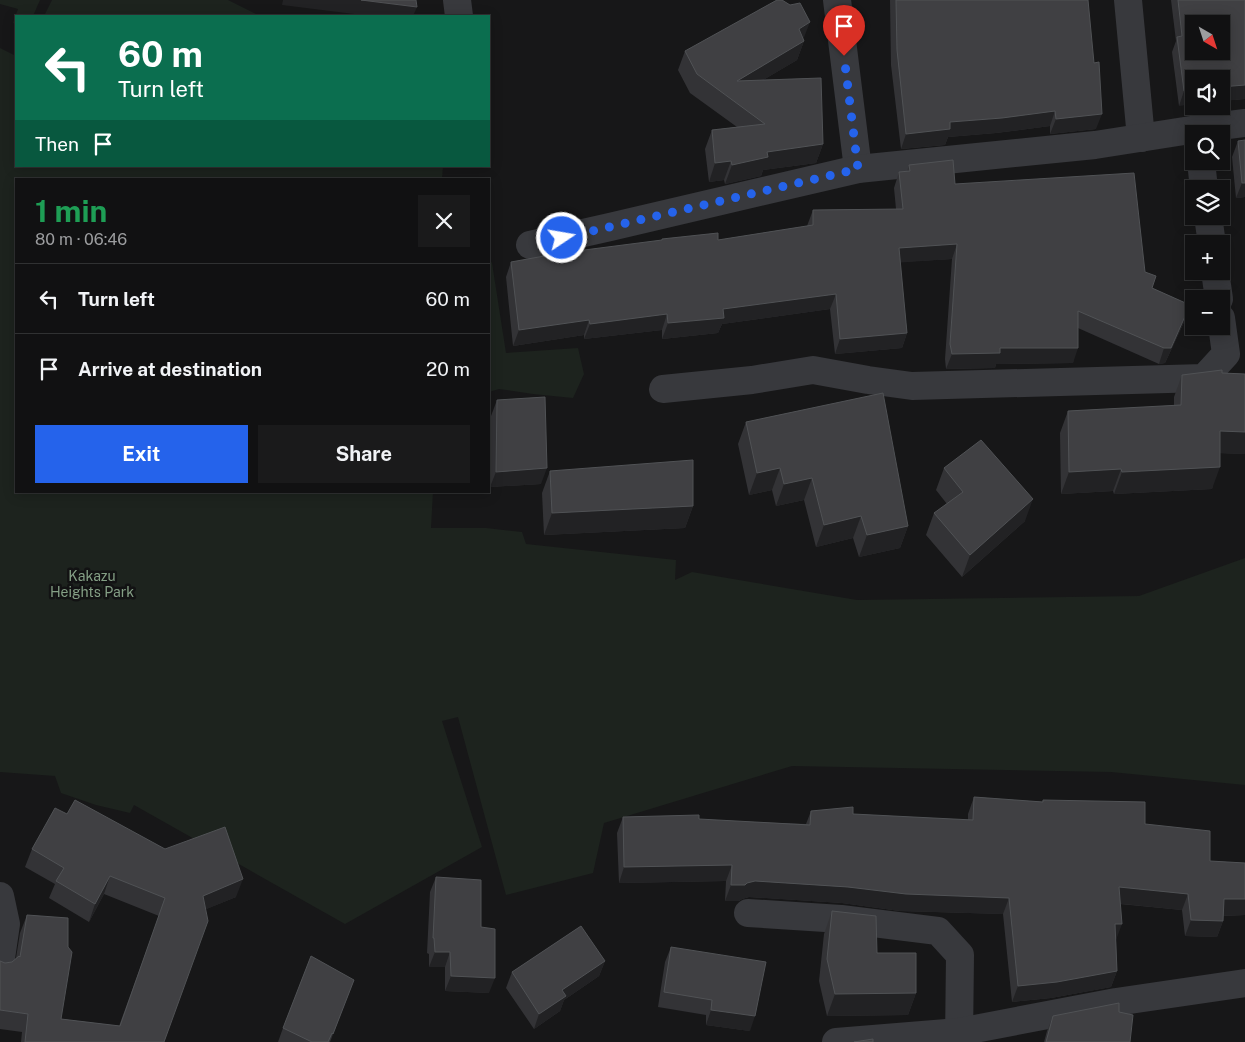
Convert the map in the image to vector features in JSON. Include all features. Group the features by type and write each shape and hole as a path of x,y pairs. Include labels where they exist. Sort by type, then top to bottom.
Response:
{"street":[{"path":"457,0 459,15"},
{"path":"837,0 858,169"},
{"path":"1128,0 1141,138"},
{"path":"1229,125 1245,122"},
{"path":"530,245 858,169 1095,146 1185,132"},
{"path":"663,390 752,380 813,370 912,386 1204,378 1226,354 1223,335"},
{"path":"0,896 6,924 0,965"},
{"path":"748,912 841,919 938,930 960,955 959,1037"},
{"path":"836,1042 959,1037 1116,1002 1245,983"}],"green space":[{"path":"0,0 40,0 33,15 16,15 18,9 0,4"},
{"path":"52,0 228,0 258,15 44,15"},
{"name":"Kakazu Heights Park","path":"0,48 15,56 15,167 443,167 442,178 15,178 15,493 433,493 431,528 486,528 522,532 526,544 676,560 675,580 692,572 857,600 1139,596 1245,558 1245,785 1111,772 792,766 604,823 593,873 506,895 458,717 442,721 482,847 345,924 134,805 130,813 96,805 61,793 55,776 0,772"},
{"path":"490,260 492,263 506,353 578,348 584,374 573,398 499,389 490,392"}],"building":[{"path":"361,0 416,0 417,7"},
{"path":"777,0 782,0 790,5 800,3 810,22 799,29 804,41 737,81 821,78 823,144 767,152 768,157 732,165 731,161 715,163 712,130 765,124 697,74 685,51"},
{"path":"896,0 1088,0 1094,63 1099,62 1102,114 1056,119 1055,111 950,122 950,129 906,134 897,50"},
{"path":"1178,0 1245,0 1245,85 1230,86 1230,70 1185,70 1184,91 1177,37 1182,36"},
{"path":"1245,140 1245,183 1242,183 1238,141"},
{"path":"953,160 955,184 1134,173 1145,272 1156,276 1152,288 1185,303 1185,316 1171,348 1164,348 1078,311 1078,348 1000,348 1000,353 952,354 950,344 957,244 899,248 907,333 840,339 836,294 723,309 724,318 668,323 667,314 590,324 589,320 519,330 511,262 662,239 718,233 718,240 813,225 813,210 903,209 899,172 910,171 909,165"},
{"path":"1222,370 1222,373 1245,374 1245,432 1220,431 1220,467 1122,472 1121,469 1069,472 1068,411 1181,405 1182,375"},
{"path":"883,393 908,526 867,535 861,516 824,525 812,478 784,484 780,468 757,473 746,422"},
{"path":"545,397 547,468 496,472 497,400"},
{"path":"981,440 1033,499 970,555 934,513 963,492 944,468"},
{"path":"693,460 693,506 552,513 550,471"},
{"path":"974,797 1043,802 1043,800 1145,802 1145,824 1210,831 1210,861 1245,863 1245,899 1224,899 1223,921 1191,920 1188,894 1119,887 1122,924 1115,924 1117,971 1057,982 1018,986 1009,898 906,894 848,887 755,881 745,885 731,885 732,865 624,867 623,817 699,815 699,819 810,825 811,811 853,807 853,814 973,820"},
{"path":"75,800 165,849 225,827 243,879 203,896 208,921 164,1042 25,1042 28,1014 0,1010 0,961 5,963 12,962 20,957 27,915 68,918 68,947 72,952 61,1019 120,1026 165,898 110,876 95,904 56,881 64,868 32,849 55,808 67,814"},
{"path":"436,877 481,880 481,927 495,929 495,978 451,976 450,952 435,952 433,938"},
{"path":"832,911 876,916 877,953 916,953 916,993 835,994 827,959"},
{"path":"581,926 605,961 562,990 566,996 539,1014 512,972"},
{"path":"671,947 766,962 755,1016 711,1010 712,1000 664,992"},
{"path":"311,956 354,980 333,1034 328,1042 312,1042 283,1028"},
{"path":"1119,1003 1119,1012 1133,1015 1130,1042 1046,1042 1053,1016"},
{"path":"873,1039 873,1042 854,1042"}],"route":[{"path":"562,238 858,169 844,56"}]}
